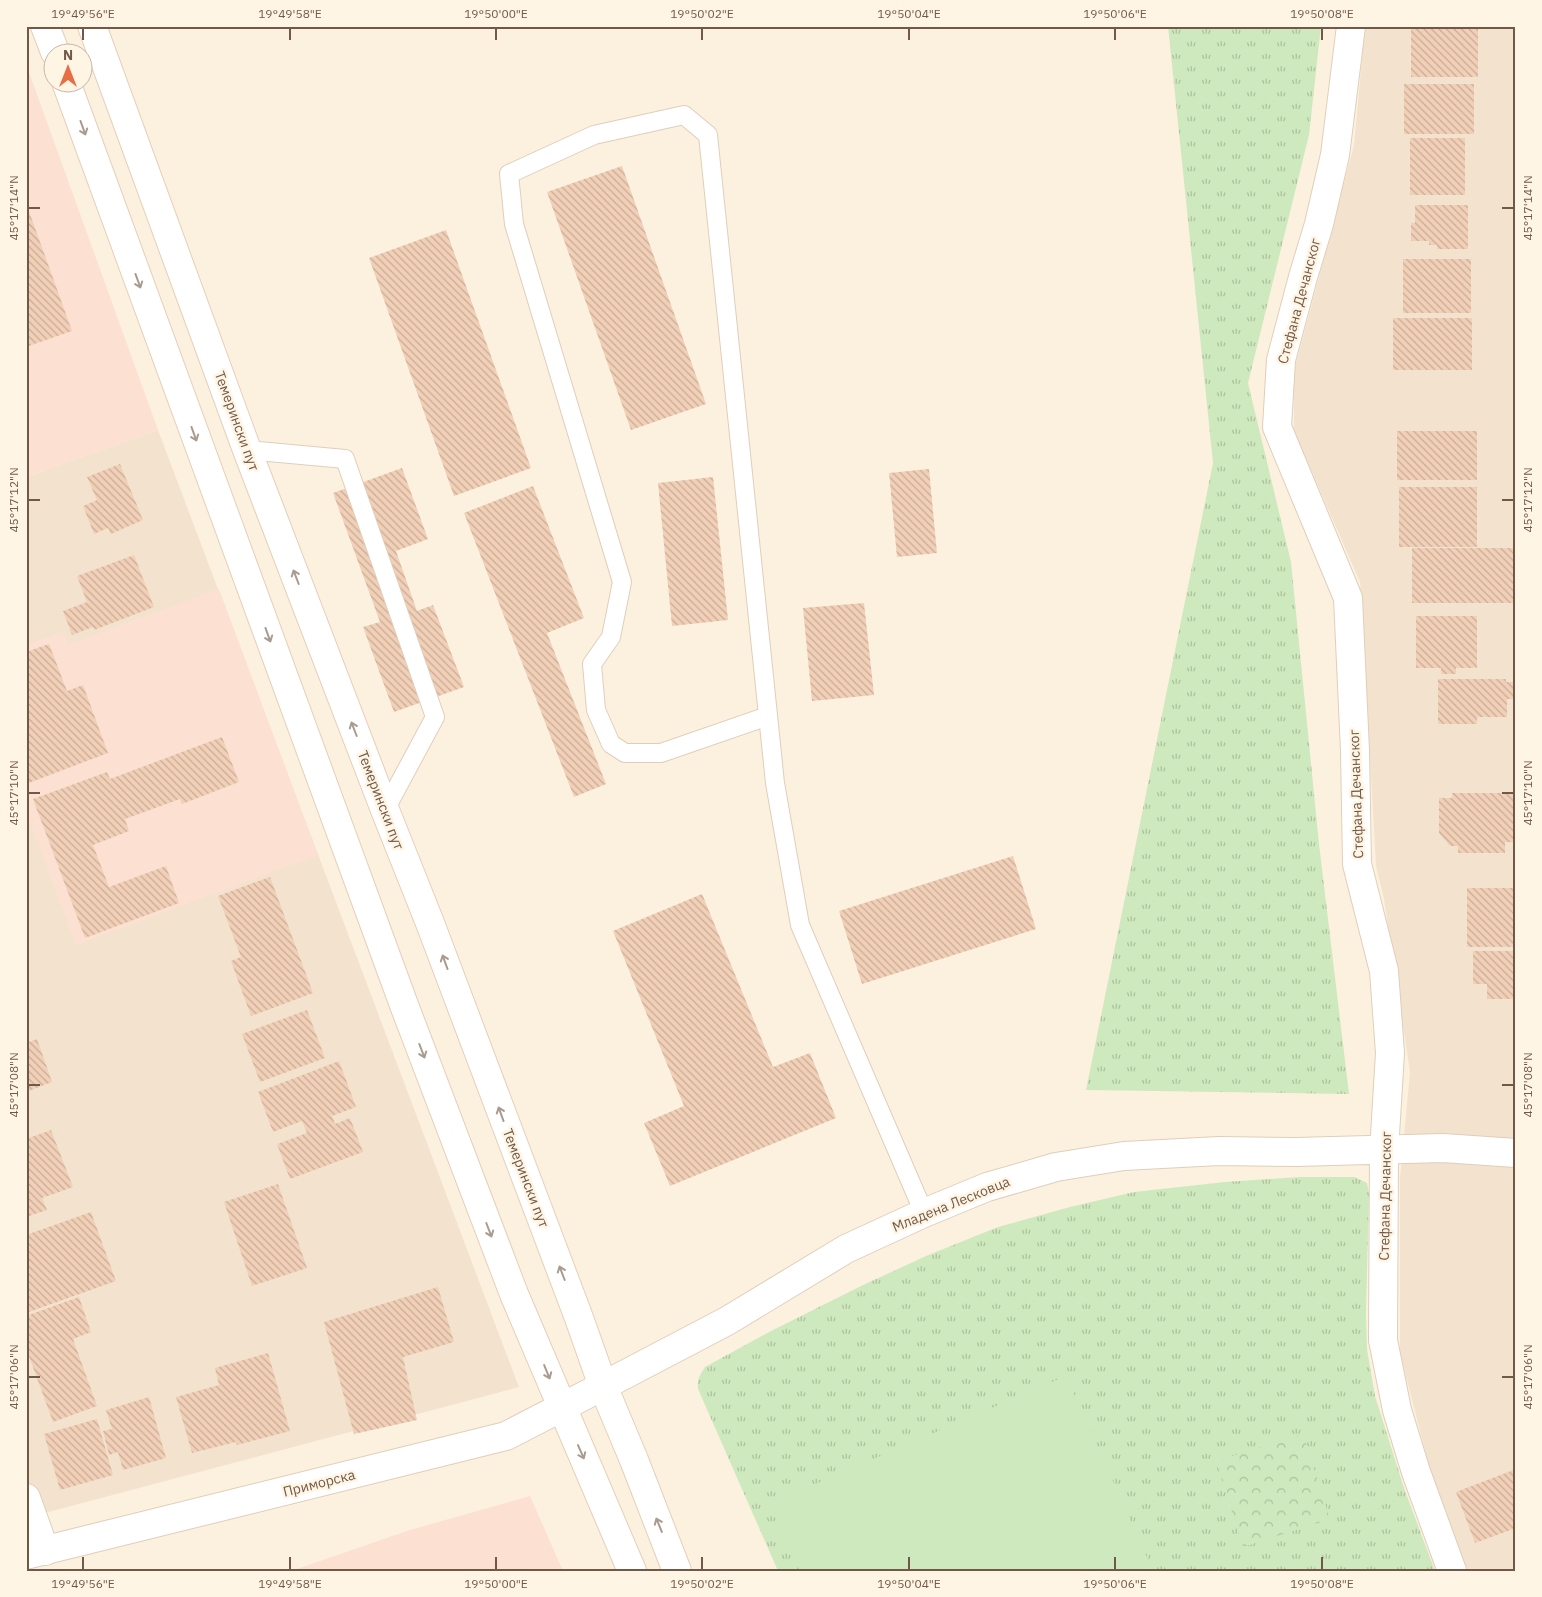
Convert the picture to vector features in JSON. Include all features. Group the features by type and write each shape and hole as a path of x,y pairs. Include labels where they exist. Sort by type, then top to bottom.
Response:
{"main road":[{"path":"45,26 51,42"},
{"name":"Темерински пут","path":"92,26 247,450 430,923 603,1386 677,1571"},
{"name":"Стефана Дечанског","path":"1351,26 1335,155 1319,224 1281,360 1277,427 1348,598 1355,751 1357,864 1384,971 1390,1053 1384,1150 1383,1340 1397,1410 1416,1472 1452,1571"},
{"path":"70,92 401,996 514,1294 632,1571"},
{"name":"Младена Лесковца","path":"603,1386 727,1321 846,1249 924,1213 987,1187 1056,1167 1124,1156 1219,1151 1296,1152 1443,1148 1516,1153"},
{"name":"Приморска","path":"36,1553 506,1436 603,1386"},
{"path":"26,1498 36,1553"}],"lane":[{"path":"768,716 661,753 625,753 611,744 596,710 592,664 611,637 622,582 514,224 509,174 594,135 684,115 708,135 775,783 800,925 924,1213"},
{"path":"247,450 345,459 435,717 385,810"}],"shaded area":[{"path":"1365,26 1516,26 1516,1571 1456,1571 1400,1353 1400,1178 1410,1072 1384,899 1376,866 1360,582 1294,431 1294,371 1354,145"},
{"path":"26,64 158,430 26,477"},
{"path":"158,430 519,1387 26,1518 26,477"},
{"path":"219,589 318,855 76,945 26,812 26,645 63,632 68,645"},
{"path":"530,1496 563,1571 291,1571 410,1530"}],"green space":[{"path":"1168,26 1321,26 1309,135 1248,383 1291,562 1319,844 1349,1094 1086,1090 1213,463"},
{"path":"1300,1177 1355,1177 1367,1183 1369,1193 1367,1349 1375,1396 1404,1488 1435,1571 778,1571 698,1389 699,1377 705,1367 771,1331 861,1286 926,1256 998,1227 1134,1192 1225,1182"},
{"path":"1066,1376 1153,1571 800,1571 769,1504"},
{"path":"1303,1434 1330,1519 1243,1547 1216,1461"}],"building":[{"path":"1411,26 1478,26 1478,77 1411,77"},
{"path":"1404,84 1474,84 1474,134 1404,134"},
{"path":"1410,138 1465,138 1465,195 1410,195"},
{"path":"622,166 706,404 631,430 547,192"},
{"path":"26,203 72,331 26,347"},
{"path":"1415,205 1468,205 1468,249 1437,249 1437,245 1429,245 1429,241 1411,241 1411,223 1415,223"},
{"path":"446,230 531,468 454,496 369,258"},
{"path":"1403,259 1471,259 1471,313 1403,313"},
{"path":"1393,318 1472,318 1472,370 1393,370"},
{"path":"1397,431 1477,431 1477,480 1397,480"},
{"path":"120,464 143,520 111,534 108,528 94,534 83,506 97,500 87,477"},
{"path":"402,468 428,539 396,551 417,611 433,605 464,687 394,712 363,627 380,622 333,493"},
{"path":"929,469 937,553 897,557 889,473"},
{"path":"713,477 728,620 672,626 658,483"},
{"path":"533,486 584,618 547,633 606,784 574,797 464,513"},
{"path":"1399,487 1477,487 1477,547 1399,547"},
{"path":"1412,548 1516,548 1516,584 1513,584 1513,603 1412,603"},
{"path":"134,555 154,607 94,630 93,627 72,635 63,611 87,602 77,576"},
{"path":"864,603 874,695 812,701 803,608"},
{"path":"1416,616 1477,616 1477,668 1456,668 1456,674 1441,674 1441,668 1416,668"},
{"path":"49,644 67,691 83,685 108,753 26,784 26,652"},
{"path":"1438,679 1506,679 1506,682 1516,682 1516,699 1507,699 1507,717 1477,717 1477,724 1438,724"},
{"path":"222,737 239,782 182,804 180,799 125,819 129,831 93,845 109,887 166,866 179,903 85,938 33,799 107,772 110,779"},
{"path":"1452,793 1516,793 1516,842 1505,842 1505,853 1458,853 1458,846 1450,846 1439,833 1439,798 1452,798"},
{"path":"1013,856 1036,929 862,984 839,911"},
{"path":"270,877 313,993 251,1016 231,961 241,957 218,896"},
{"path":"1467,888 1516,888 1516,947 1467,947"},
{"path":"702,894 773,1067 810,1053 836,1118 670,1186 644,1123 684,1106 613,931"},
{"path":"1473,951 1516,951 1516,999 1487,999 1487,984 1473,984"},
{"path":"307,1010 325,1058 260,1082 242,1034"},
{"path":"37,1039 52,1082 26,1092 26,1043"},
{"path":"339,1061 356,1107 332,1116 335,1124 350,1118 363,1152 290,1179 277,1144 307,1133 302,1121 273,1132 258,1092"},
{"path":"51,1130 73,1187 42,1198 47,1210 26,1217 26,1139"},
{"path":"278,1184 307,1268 252,1286 224,1202"},
{"path":"91,1212 116,1281 26,1313 26,1235"},
{"path":"438,1287 454,1342 403,1357 417,1420 354,1434 324,1322"},
{"path":"79,1297 91,1332 73,1339 97,1406 53,1422 26,1348 26,1316"},
{"path":"268,1353 290,1431 237,1445 236,1442 192,1453 176,1397 219,1385 215,1368"},
{"path":"149,1397 166,1458 123,1470 118,1452 109,1455 103,1431 112,1429 106,1410"},
{"path":"97,1419 113,1475 60,1490 44,1434"},
{"path":"1516,1469 1516,1528 1475,1543 1456,1492"}]}
